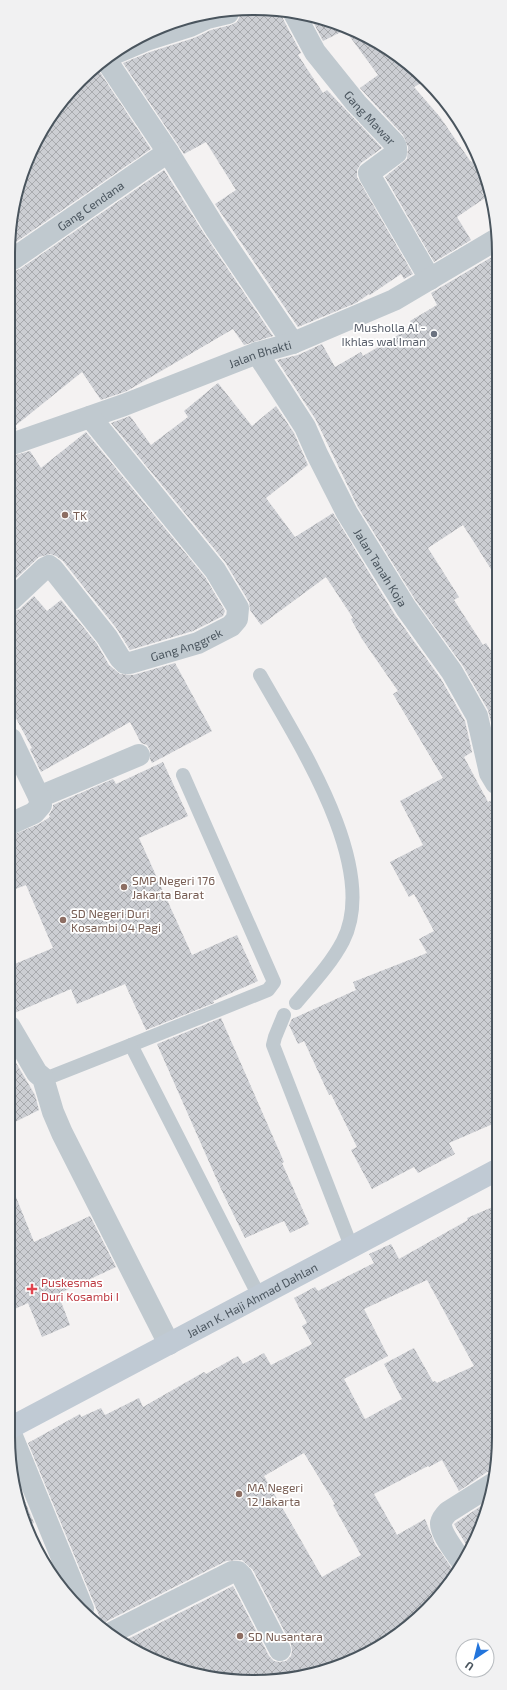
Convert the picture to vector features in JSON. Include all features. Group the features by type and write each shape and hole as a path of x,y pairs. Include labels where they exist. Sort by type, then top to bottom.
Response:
{"main road":[{"name":"Jalan K. Haji Ahmad Dahlan","path":"15,1425 492,1173"}],"street":[{"name":"Gang Mawar","path":"298,20 315,52 356,103 394,143 396,153 369,173 430,279"},
{"path":"156,36 169,31"},
{"path":"108,64 168,152 215,228 293,343"},
{"name":"Gang Cendana","path":"15,258 168,152"},
{"name":"Jalan Bhakti","path":"15,443 90,417 257,353 293,343 394,300 491,242"},
{"name":"Jalan Tanah Koja","path":"257,353 306,426 317,454 347,513 406,608 452,672 477,716 492,768"},
{"name":"Gang Anggrek","path":"15,596 49,566 107,637 120,658 125,663 130,663 198,643 232,626 237,619 238,608 214,570 90,417"},
{"path":"15,747 39,797 41,805 34,813 15,822"},
{"path":"39,797 139,755"},
{"path":"15,1036 37,1073 43,1078 53,1112 62,1133 169,1344"},
{"path":"16,1448 79,1599"},
{"path":"459,1557 442,1530 441,1523 448,1512 486,1488"},
{"path":"115,1631 232,1572 238,1572 242,1576 280,1650"}],"lane":[{"path":"260,675 317,776 335,817 347,856 352,885 351,919 343,940 327,966 296,1003"},
{"path":"43,1078 50,1077 268,990 274,982 183,775"},
{"path":"284,1015 274,1037 273,1045 351,1246"},
{"path":"131,1045 259,1296"}],"building":[{"path":"240,16 283,17 301,53 298,55 323,93 327,90 382,148 361,163 357,170 357,177 413,274 404,279 401,274 356,303 298,327 215,204 236,190 206,142 184,154 123,63 150,52 194,38 211,30 231,25 237,22"},
{"path":"313,23 341,32 323,41"},
{"path":"348,35 386,55 399,64 420,83 414,87 440,117 471,162 473,161 484,192 482,193 485,198 457,217 471,240 434,262 385,177 407,159 408,147 403,135 360,88 378,75"},
{"path":"99,71 151,149 16,242 17,222 23,192 33,162 47,134 64,108"},
{"path":"164,170 205,235 273,336 244,345 233,329 127,391 101,400 82,372 15,426 15,270 20,269"},
{"path":"492,257 492,571 463,525 428,548 459,597 454,600 483,645 486,643 492,653 492,727 488,710 463,666 416,601 358,507 316,420 277,360 298,355 322,344 335,367 361,352 363,356 413,326 410,321 437,305 431,293"},
{"path":"218,383 252,426 276,406 294,433 308,465 266,498 295,537 333,513 395,615 441,679 465,721 472,752 464,757 488,802 492,800 492,1124 449,1143 455,1154 418,1173 414,1167 372,1189 351,1150 357,1147 331,1094 329,1095 304,1041 298,1044 289,1025 292,1019 356,990 353,982 427,953 419,939 434,931 414,894 409,897 390,862 423,845 400,801 443,778 393,694 398,691 362,639 351,619 353,618 326,577 261,625 250,610 249,602 225,562 111,423 130,416 151,445 188,417 184,411"},
{"path":"86,432 205,577 225,611 223,616 193,631 130,650 117,629 63,561 56,556 50,554 39,557 15,579 15,455 30,451 41,468"},
{"path":"34,596 47,611 61,600 97,644 109,665 120,674 133,675 175,663 212,731 152,763 150,759 150,750 147,745 141,743 130,722 41,772 30,749 32,748 15,716 15,611 20,609"},
{"name":"SMP Negeri 176 Jakarta Barat","path":"163,762 188,816 139,838 192,955 237,935 258,981 213,1001 214,1003 146,1030 125,984 77,1004 71,989 15,1013 15,964 53,948 26,885 15,889 15,834 39,824 50,817 49,815 53,805 113,779 116,784"},
{"path":"221,1018 284,1162 282,1163 309,1224 290,1233 284,1221 245,1238 221,1189 157,1044"},
{"path":"15,1061 35,1095 39,1110 15,1122"},
{"path":"15,1194 34,1242 90,1216 116,1267 58,1294 70,1325 42,1337 28,1303 15,1309"},
{"path":"492,1207 492,1436 489,1472 459,1491 442,1460 374,1494 397,1535 425,1519 435,1544 452,1569 433,1594 399,1626 373,1643 345,1657 315,1667 285,1673 254,1675 222,1673 192,1667 162,1657 128,1639 233,1586 269,1656 274,1661 286,1661 291,1656 291,1644 253,1570 242,1560 226,1561 105,1623 101,1620 28,1443 80,1414 81,1417 101,1408 105,1415 139,1398 143,1407 204,1372 206,1374 238,1356 243,1364 264,1353 271,1365 312,1344 302,1326 307,1323 294,1298 315,1287 318,1291 374,1263 369,1254 391,1244 399,1259 468,1220 467,1218","holes":["427,1280 474,1366 437,1383 435,1381 433,1382 414,1348 384,1364 402,1399 365,1419 344,1379 388,1356 364,1309","304,1453 335,1504 333,1505 361,1555 322,1577 264,1476"]},
{"path":"22,1495 34,1523 32,1524"},
{"path":"481,1506 474,1528 466,1544 454,1524"}],"place":[{"name":"Musholla Al - Ikhlas wal Iman","path":"434,334"},
{"name":"TK","path":"65,515"},
{"name":"SMP Negeri 176 Jakarta Barat","path":"124,887"},
{"name":"SD Negeri Duri Kosambi 04 Pagi","path":"63,920"},
{"name":"Puskesmas Duri Kosambi I","path":"32,1289"},
{"name":"MA Negeri 12 Jakarta","path":"239,1494"},
{"name":"SD Nusantara","path":"240,1636"}]}
